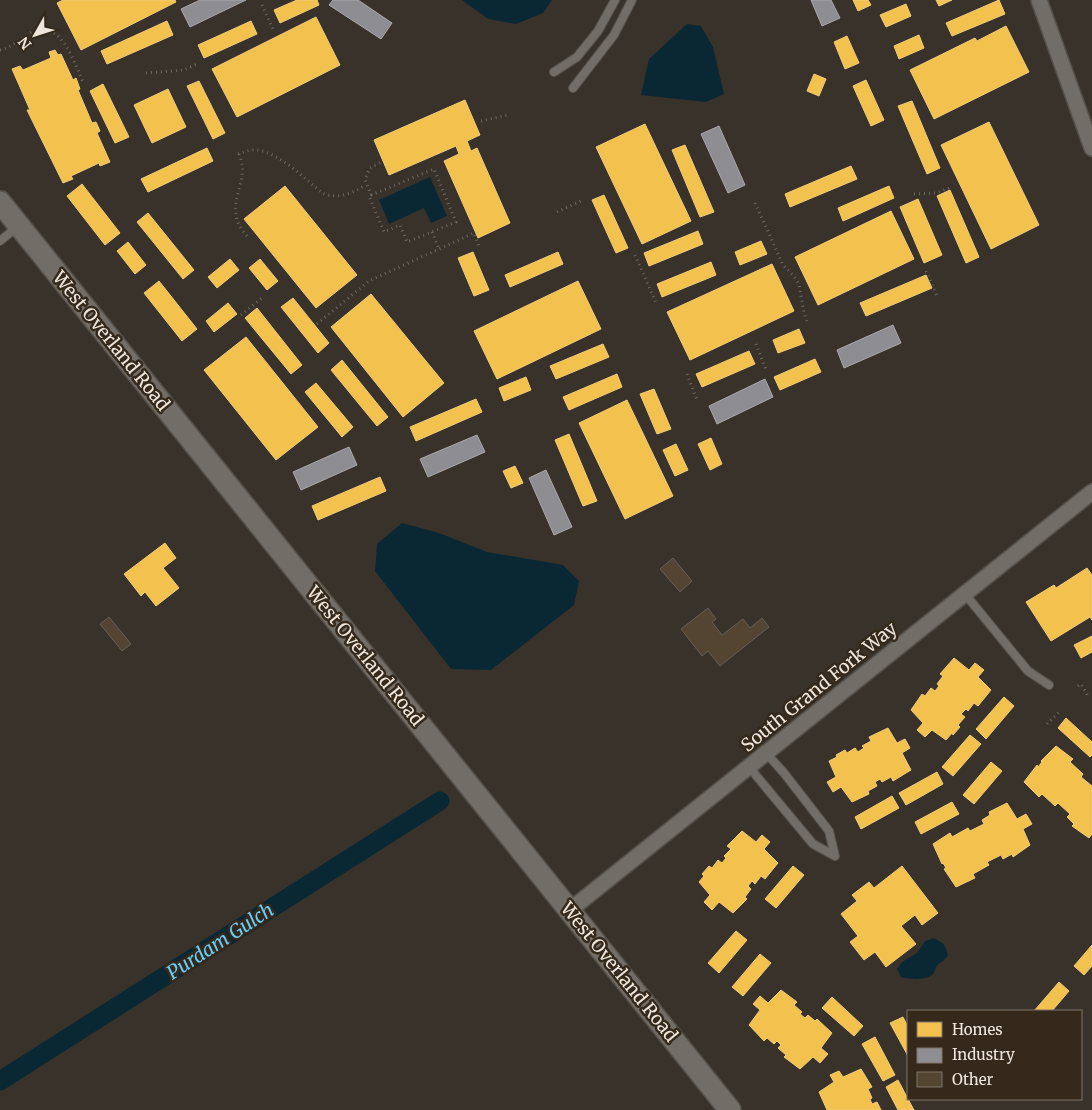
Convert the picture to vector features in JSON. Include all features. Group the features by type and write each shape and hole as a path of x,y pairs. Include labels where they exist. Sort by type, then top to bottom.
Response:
{"street":[{"path":"1039,0 1092,148"},
{"name":"West Overland Road","path":"0,202 730,1110"},
{"name":"South Grand Fork Way","path":"570,910 1092,492"}],"lane":[{"path":"554,72 577,57 598,31 615,0"},
{"path":"573,88 614,35 632,0"},
{"path":"0,241 19,226"},
{"path":"964,594 1028,671 1049,685"},
{"path":"749,767 813,844 835,856 829,831 766,753"}],"path":[{"path":"262,5 273,29"},
{"path":"0,50 8,48 31,32 48,29 60,37 84,84"},
{"path":"146,73 184,70 197,64"},
{"path":"481,121 508,115"},
{"path":"249,239 238,224 236,216 236,204 243,168 239,154 258,150 268,153 279,159 322,193 328,195 342,196 350,194 366,185"},
{"path":"371,195 434,169 456,222 407,242 400,225 384,232 369,196 371,195 365,179 370,168 382,162"},
{"path":"914,194 936,193 952,187"},
{"path":"557,212 583,200"},
{"path":"755,203 783,265 799,284 807,322"},
{"path":"432,232 439,248"},
{"path":"317,324 369,280 474,233 479,246"},
{"path":"635,255 657,305"},
{"path":"926,270 937,296"},
{"path":"241,315 262,298"},
{"path":"756,344 766,370"},
{"path":"687,374 697,400"},
{"path":"1078,686 1081,684 1088,696"},
{"path":"1047,724 1059,712"}],"water":[{"path":"462,0 552,0 543,13 516,24 488,19"},
{"path":"687,24 701,26 713,47 724,94 706,102 641,95 649,59"},
{"path":"430,177 447,216 431,223 424,208 389,224 379,200"},
{"path":"402,523 439,533 487,552 563,565 579,581 574,605 491,670 451,669 375,571 377,544"},
{"path":"934,938 944,944 948,955 936,967 933,974 922,979 901,977 897,969 902,962 917,953 925,941"}],"building: Homes":[{"path":"63,0 175,0 176,2 81,50 57,3"},
{"path":"297,0 317,0 319,5 280,23 274,10"},
{"path":"853,0 868,0 871,5 858,11"},
{"path":"936,0 952,0 939,6"},
{"path":"999,0 1005,14 952,36 946,23"},
{"path":"906,4 911,16 886,27 880,15"},
{"path":"316,17 340,65 237,117 212,69"},
{"path":"167,21 173,35 107,64 101,51"},
{"path":"251,21 257,34 204,58 198,45"},
{"path":"1006,26 1029,72 934,119 910,70 975,38 977,41"},
{"path":"919,35 924,48 899,59 894,46"},
{"path":"847,36 859,63 845,69 834,42"},
{"path":"55,50 58,55 61,54 73,80 76,78 80,89 78,90 92,123 96,122 100,131 97,133 110,162 100,166 99,163 71,176 73,179 63,183 27,110 30,110 12,69 20,66 23,70 51,58 49,52"},
{"path":"814,74 826,79 819,96 807,91"},
{"path":"866,80 884,120 871,126 853,86"},
{"path":"199,81 225,133 213,139 187,86"},
{"path":"103,84 129,137 115,143 90,91"},
{"path":"168,89 186,127 152,143 134,105"},
{"path":"465,100 480,135 467,141 471,151 477,148 510,223 478,238 444,161 459,154 456,146 389,175 374,140"},
{"path":"912,101 940,168 927,174 898,106"},
{"path":"989,122 1039,225 991,249 941,145"},
{"path":"645,124 691,221 642,244 596,147"},
{"path":"685,145 714,212 700,217 672,150"},
{"path":"207,148 213,161 148,192 141,179"},
{"path":"851,166 857,179 790,207 785,194"},
{"path":"82,184 120,233 105,245 67,196"},
{"path":"285,186 357,275 316,308 244,219"},
{"path":"889,186 894,198 843,221 838,208"},
{"path":"950,190 979,257 966,263 937,196"},
{"path":"604,195 628,248 616,253 592,200"},
{"path":"918,199 942,255 924,263 900,207"},
{"path":"891,211 914,259 818,305 795,257"},
{"path":"148,213 194,270 183,279 137,222"},
{"path":"698,231 703,244 649,266 644,253"},
{"path":"761,241 767,254 740,265 735,252"},
{"path":"128,242 146,265 135,274 117,251"},
{"path":"473,252 489,290 474,296 458,258"},
{"path":"558,252 563,264 510,287 505,275"},
{"path":"230,259 239,270 217,288 208,277"},
{"path":"260,259 278,281 267,290 249,268"},
{"path":"711,262 716,275 662,297 657,284"},
{"path":"772,264 794,311 690,360 667,312"},
{"path":"926,275 932,288 866,316 860,303"},
{"path":"159,281 197,329 182,341 144,293"},
{"path":"578,281 601,329 497,379 474,331"},
{"path":"371,294 444,383 403,417 331,327"},
{"path":"293,298 329,343 318,353 281,307"},
{"path":"228,303 237,314 214,332 206,321"},
{"path":"257,308 302,365 291,374 245,318"},
{"path":"799,329 805,343 778,353 773,340"},
{"path":"246,337 318,427 276,460 204,370"},
{"path":"603,344 609,357 556,379 550,366"},
{"path":"749,351 755,364 702,387 696,374"},
{"path":"815,359 821,372 780,390 774,377"},
{"path":"342,360 388,417 377,426 331,370"},
{"path":"617,374 622,387 569,410 563,397"},
{"path":"526,377 531,390 504,401 499,388"},
{"path":"316,383 353,427 342,437 305,392"},
{"path":"654,389 671,429 657,434 640,394"},
{"path":"476,399 482,412 416,441 410,427"},
{"path":"627,400 673,496 625,519 579,423"},
{"path":"569,434 597,501 583,506 555,440"},
{"path":"711,438 722,464 710,470 698,444"},
{"path":"676,444 688,470 675,476 663,450"},
{"path":"515,466 523,483 511,488 503,471"},
{"path":"380,477 386,491 318,520 312,506"},
{"path":"165,543 176,558 163,568 179,588 156,606 145,592 141,596 124,574"},
{"path":"1087,568 1092,575 1092,620 1090,617 1051,641 1026,602 1054,585 1056,588"},
{"path":"1092,636 1092,652 1081,658 1074,645"},
{"path":"954,658 969,670 975,663 984,670 978,677 991,690 978,706 974,703 968,711 966,709 961,714 965,717 958,725 960,727 946,740 932,730 925,737 917,730 923,723 911,710 922,694 925,696 931,688 935,691 939,686 937,684 943,676 940,674"},
{"path":"1004,697 1014,706 986,739 976,729"},
{"path":"1066,718 1092,742 1092,755 1090,757 1058,728"},
{"path":"888,728 897,743 905,739 910,748 902,753 911,770 893,781 891,777 882,782 880,779 875,782 877,786 868,791 869,794 852,802 841,787 833,792 827,782 836,777 829,761 845,750 847,753 855,748 858,752 864,748 862,746 871,741 869,737"},
{"path":"970,735 981,744 953,776 942,767"},
{"path":"1056,746 1073,759 1070,762 1083,774 1081,777 1092,786 1092,834 1089,838 1072,826 1074,824 1067,817 1070,814 1058,803 1055,806 1042,794 1039,797 1024,782 1037,765 1038,767 1041,761"},
{"path":"991,762 1002,771 974,804 963,795"},
{"path":"937,772 943,784 906,805 899,793"},
{"path":"892,796 899,808 861,829 855,817"},
{"path":"952,802 959,814 921,834 915,822"},
{"path":"1007,803 1017,819 1026,814 1032,824 1023,829 1030,845 1013,857 1012,854 1003,859 1001,855 987,862 989,865 973,874 975,878 956,887 944,869 946,868 942,864 933,844 950,833 952,837 968,828 970,831 984,824 982,820 990,815 989,812"},
{"path":"742,831 756,842 762,835 770,842 764,849 778,863 765,879 761,876 755,884 752,881 748,886 751,889 745,897 747,899 733,913 719,902 712,910 704,902 710,895 699,882 704,876 702,874 709,866 712,868 718,860 722,863 726,858 724,856 731,849 727,846"},
{"path":"793,866 804,875 776,908 765,899"},
{"path":"902,866 938,913 922,925 915,915 901,926 916,944 886,967 875,952 864,960 850,942 858,936 841,914 857,901 852,895 869,882 874,888"},
{"path":"736,931 747,940 719,973 708,963"},
{"path":"1092,945 1092,966 1084,975 1074,966"},
{"path":"760,954 771,963 743,996 732,987"},
{"path":"1059,982 1069,991 1053,1010 1035,1010"},
{"path":"781,990 797,1002 794,1005 802,1012 800,1014 805,1018 808,1015 815,1021 817,1019 832,1033 821,1048 828,1054 820,1063 813,1057 800,1069 784,1057 786,1055 778,1048 781,1045 777,1041 774,1044 767,1038 764,1041 749,1025 760,1010 753,1004 760,996 768,1003"},
{"path":"832,997 863,1026 854,1036 822,1008"},
{"path":"903,1017 907,1025 907,1054 890,1023"},
{"path":"875,1037 895,1075 883,1081 862,1044"},
{"path":"861,1069 872,1087 868,1089 872,1098 870,1099 872,1104 877,1102 881,1110 827,1110 819,1092 834,1082 830,1075 839,1071 843,1077"},
{"path":"898,1080 914,1110 898,1110 886,1087"}],"building: Industry":[{"path":"200,0 246,0 190,27 181,9"},
{"path":"333,0 358,0 392,23 381,39 329,5"},
{"path":"811,0 831,0 840,18 822,26"},
{"path":"719,126 745,185 728,193 701,134"},
{"path":"893,325 901,343 844,368 837,350"},
{"path":"765,379 773,397 717,424 709,406"},
{"path":"477,435 485,452 428,477 420,459"},
{"path":"349,447 357,465 301,490 293,472"},
{"path":"546,470 572,527 554,535 529,478"}],"building: Other":[{"path":"673,558 692,581 680,592 660,569"},
{"path":"708,608 716,619 712,622 722,635 743,619 750,628 762,618 769,627 720,666 708,651 702,656 681,629"},
{"path":"109,617 131,644 122,651 100,624"}],"waterway":[{"name":"Purdam Gulch","path":"0,1081 440,801"}]}
